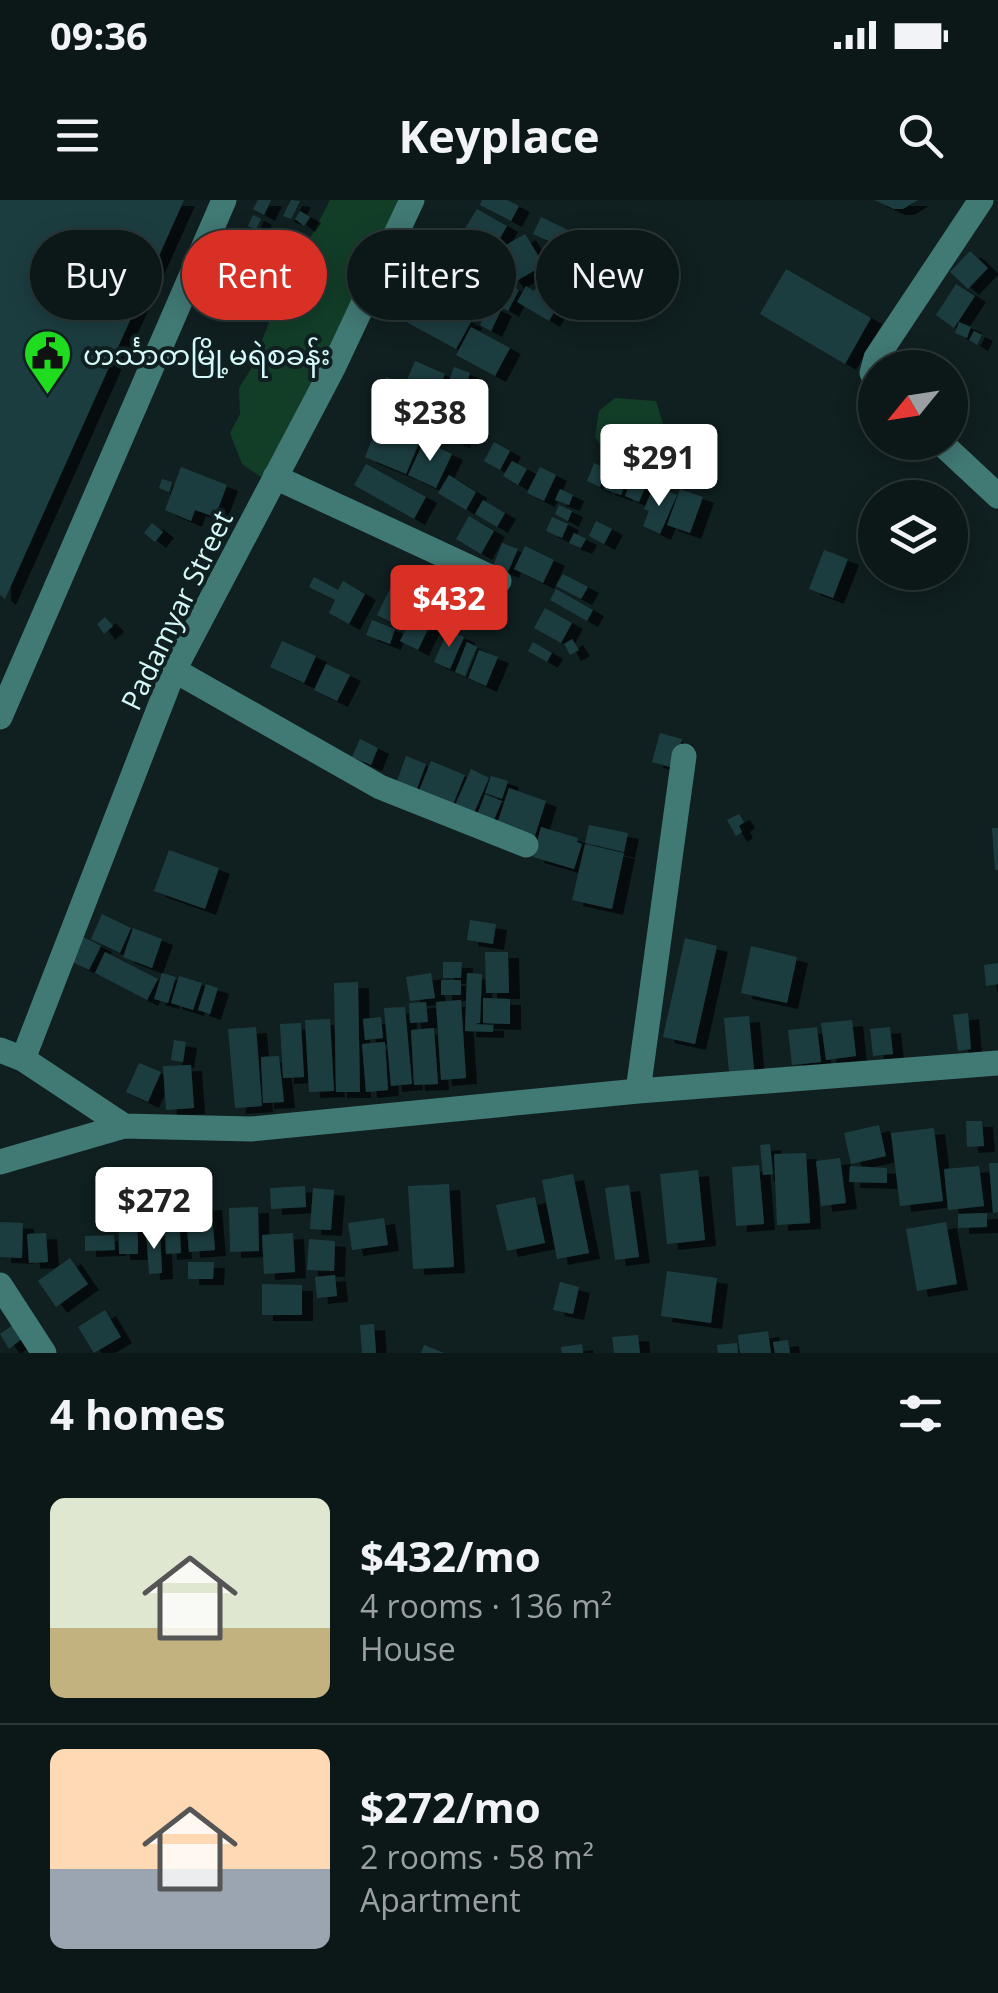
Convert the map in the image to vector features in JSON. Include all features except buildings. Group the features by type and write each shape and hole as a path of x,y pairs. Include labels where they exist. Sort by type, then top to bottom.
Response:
{"street":[{"path":"0,718 224,200"},
{"name":"Padamyar Street","path":"12,1055 174,670 333,368 412,200"},
{"path":"881,350 981,200"},
{"path":"959,460 998,496"},
{"path":"275,478 499,581"},
{"path":"174,670 380,787 526,845"},
{"path":"638,1091 684,756"},
{"path":"12,1055 124,1126"},
{"path":"0,1162 124,1126 251,1129 638,1091 998,1064"},
{"path":"0,1285 44,1353"}],"shaded area":[{"path":"330,200 421,200 404,230 347,230 347,320 353,320 264,479 242,464 230,433 240,414 239,388 251,369 270,320 327,320 327,230 315,230"},
{"path":"615,398 656,401 667,436 656,455 636,460 608,455 595,437 599,411"}],"place":[{"name":"ဟင်္သာတမြို့မရဲစခန်း","path":"48,396"}]}
